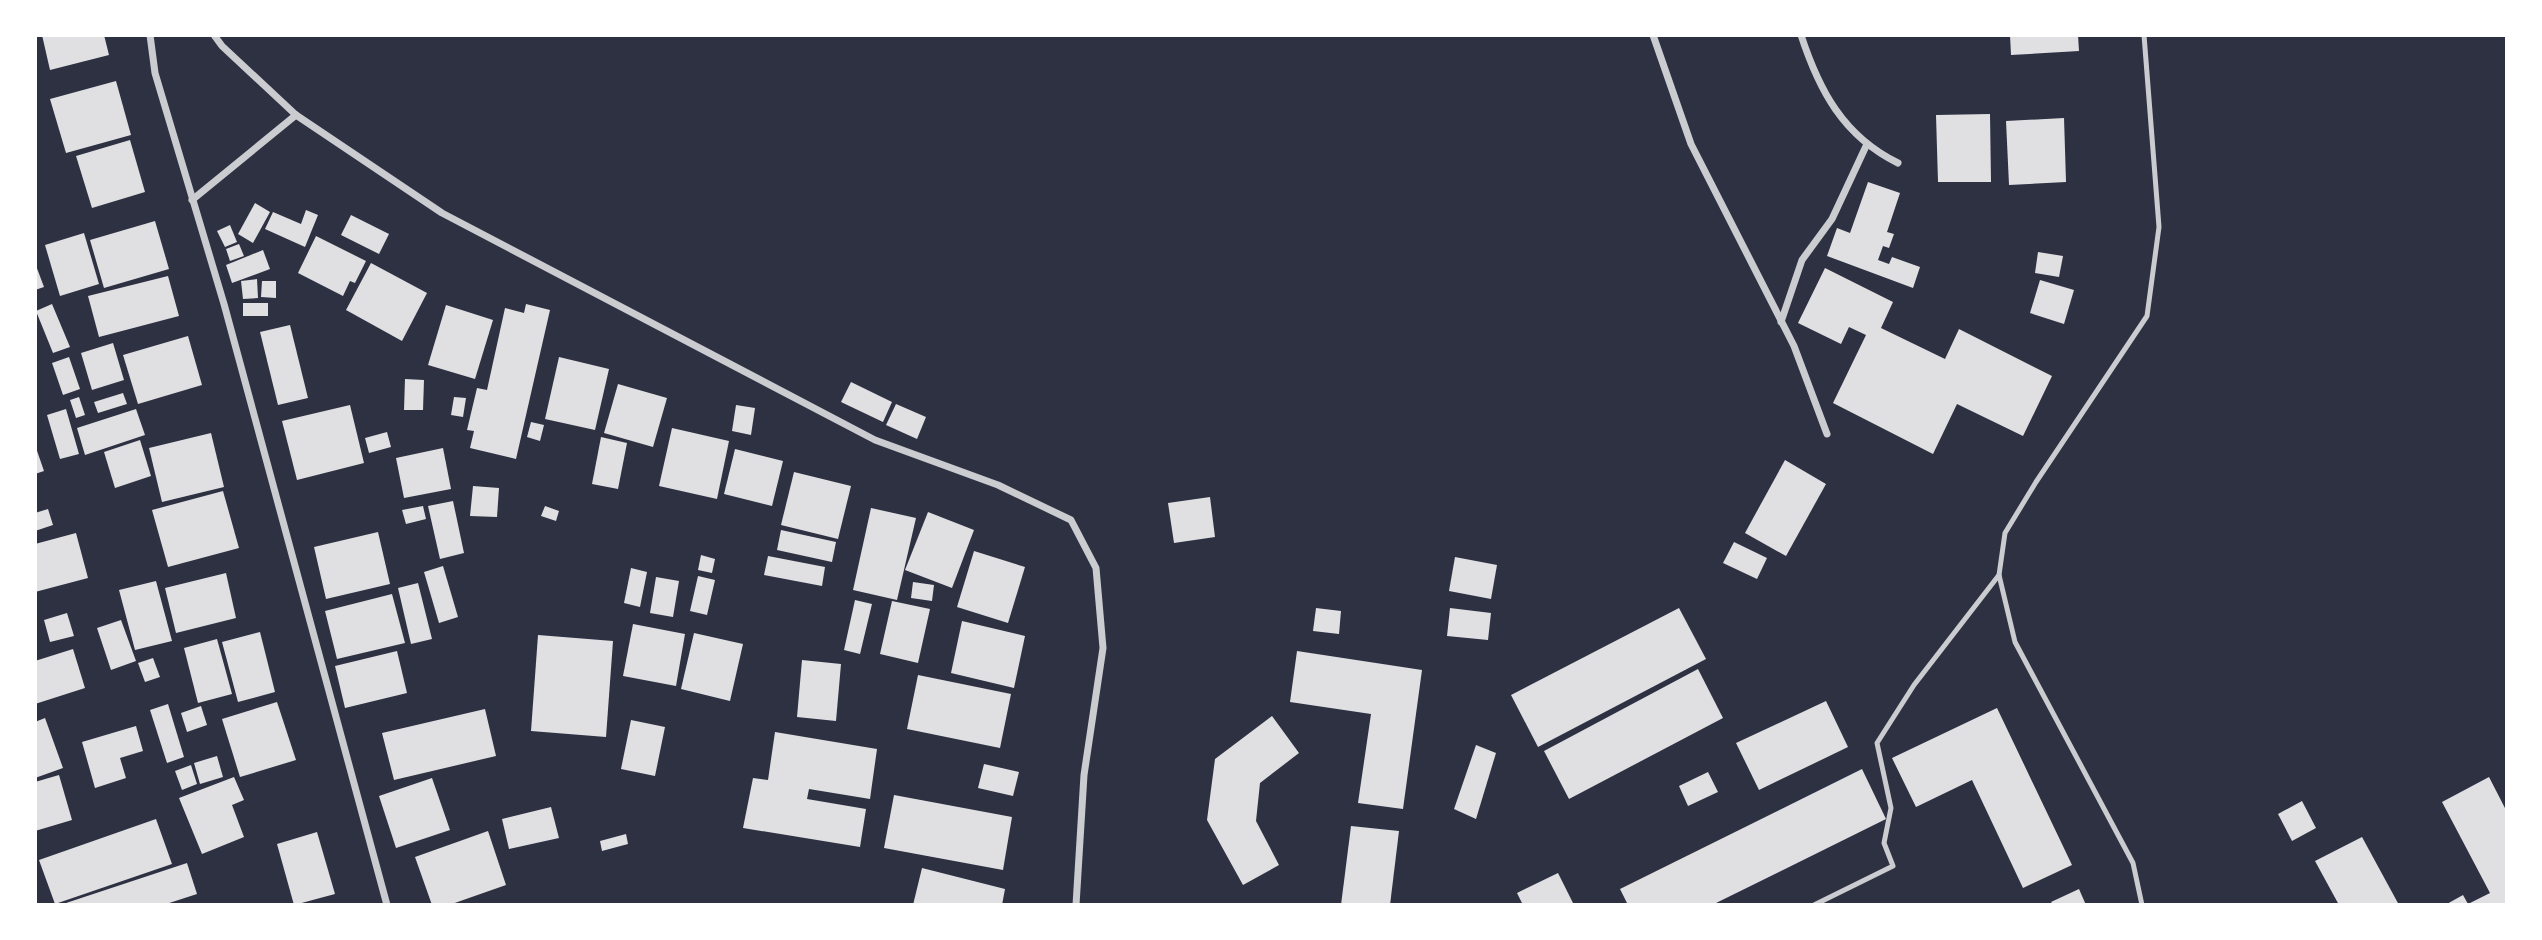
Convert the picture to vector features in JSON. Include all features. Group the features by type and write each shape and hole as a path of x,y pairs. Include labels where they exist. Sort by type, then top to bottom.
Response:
{"street":[{"path":"150,35 155,74 224,304 387,905"},
{"path":"214,35 222,46 296,115 442,213 875,440 998,485 1071,520 1096,568 1103,648 1084,775 1076,905"},
{"path":"1653,35 1691,144 1794,346 1827,434"},
{"path":"1801,35 1818,82 1842,120 1877,152 1898,163"},
{"path":"192,200 296,115"},
{"path":"1781,322 1801,260 1832,219 1867,144"}],"lane":[{"path":"2142,905 2133,863 2015,642 1999,575 2005,533 2147,316 2160,227 2144,35"},
{"path":"1814,905 1893,866 1884,843 1891,808 1877,743 1914,685 1999,575"}],"building":[{"path":"42,35 104,35 109,55 50,70"},
{"path":"2010,35 2078,35 2079,51 2011,55"},
{"path":"116,81 131,135 66,153 50,99"},
{"path":"1990,114 1991,182 1938,182 1936,115"},
{"path":"2064,118 2066,182 2009,185 2006,121"},
{"path":"130,140 145,192 92,208 76,156"},
{"path":"1868,182 1900,193 1887,232 1894,234 1889,248 1883,246 1878,260 1889,264 1892,257 1920,267 1913,288 1827,256 1837,228 1850,233"},
{"path":"255,203 270,212 253,243 238,234"},
{"path":"306,210 318,215 305,247 265,229 273,212 301,224"},
{"path":"351,215 389,234 379,254 341,235"},
{"path":"155,221 169,269 104,288 90,240"},
{"path":"230,225 237,242 225,247 217,231"},
{"path":"84,233 99,284 60,296 45,245"},
{"path":"316,236 366,261 355,283 350,281 343,296 298,273"},
{"path":"239,244 244,256 230,261 226,249"},
{"path":"263,250 270,269 232,283 226,265"},
{"path":"2038,252 2063,256 2059,277 2035,273"},
{"path":"35,263 44,287 35,290"},
{"path":"371,263 427,293 402,341 346,310"},
{"path":"1825,268 1893,302 1881,328 1945,359 1959,329 2052,376 2023,436 1957,404 1933,454 1833,403 1866,335 1849,327 1841,344 1798,323"},
{"path":"168,276 179,316 99,337 88,296"},
{"path":"257,279 258,298 243,299 241,281"},
{"path":"2040,280 2074,290 2064,324 2030,313"},
{"path":"262,281 276,281 276,298 261,297"},
{"path":"243,303 268,303 268,316 243,316"},
{"path":"52,304 70,347 53,353 36,311"},
{"path":"526,304 550,310 516,459 470,448 474,431 467,430 477,388 487,390 505,308 524,313"},
{"path":"446,305 493,320 475,379 428,365"},
{"path":"290,325 308,398 278,405 260,332"},
{"path":"188,336 202,385 138,404 123,355"},
{"path":"113,343 124,380 92,390 81,353"},
{"path":"69,357 80,389 63,395 52,363"},
{"path":"559,357 609,369 595,430 545,419"},
{"path":"405,379 424,380 423,410 404,410"},
{"path":"851,382 892,402 883,422 841,402"},
{"path":"618,384 667,398 653,447 604,433"},
{"path":"123,393 127,404 98,413 94,402"},
{"path":"79,397 85,415 76,418 70,400"},
{"path":"454,397 466,398 463,417 451,415"},
{"path":"896,404 926,417 917,439 886,425"},
{"path":"350,405 364,463 297,480 282,421"},
{"path":"736,405 755,408 751,435 732,431"},
{"path":"66,409 79,454 60,459 47,415"},
{"path":"136,409 145,435 85,455 77,428"},
{"path":"531,422 544,425 540,441 527,437"},
{"path":"672,428 729,441 717,499 659,486"},
{"path":"387,432 391,447 369,453 365,438"},
{"path":"211,433 224,487 162,502 149,448"},
{"path":"601,437 627,443 618,489 592,484"},
{"path":"140,440 151,476 115,488 104,452"},
{"path":"35,445 44,471 35,474"},
{"path":"443,448 451,489 404,498 396,458"},
{"path":"735,449 783,461 772,506 724,494"},
{"path":"1785,460 1826,484 1786,556 1745,533"},
{"path":"794,472 851,486 838,539 781,525"},
{"path":"473,486 499,488 497,517 470,516"},
{"path":"223,491 239,548 168,567 152,510"},
{"path":"1210,497 1215,537 1174,543 1168,503"},
{"path":"453,501 464,553 440,559 428,506"},
{"path":"423,506 426,519 406,524 402,510"},
{"path":"545,506 559,511 556,521 541,516"},
{"path":"871,508 916,518 897,600 853,590"},
{"path":"48,509 53,525 35,531 35,513"},
{"path":"928,512 974,530 952,588 905,570"},
{"path":"781,530 836,542 832,562 777,550"},
{"path":"378,532 390,584 326,599 314,547"},
{"path":"76,533 88,578 35,592 35,544"},
{"path":"1734,542 1767,558 1757,579 1723,563"},
{"path":"974,551 1025,567 1008,623 957,607"},
{"path":"701,555 715,559 712,573 698,570"},
{"path":"768,556 825,567 822,586 764,575"},
{"path":"1455,557 1497,565 1491,599 1449,591"},
{"path":"443,566 458,617 439,623 424,572"},
{"path":"631,568 647,572 640,607 624,603"},
{"path":"226,573 236,618 176,633 165,588"},
{"path":"698,576 715,580 707,615 690,611"},
{"path":"656,577 679,581 673,617 650,613"},
{"path":"156,581 172,641 135,650 119,590"},
{"path":"913,582 934,585 932,601 911,598"},
{"path":"418,583 432,639 411,644 398,588"},
{"path":"392,594 405,643 337,659 325,611"},
{"path":"855,600 872,604 860,654 844,650"},
{"path":"892,601 930,609 918,663 880,654"},
{"path":"1316,608 1341,611 1339,634 1313,631"},
{"path":"1450,608 1491,613 1488,640 1447,636"},
{"path":"1679,608 1706,659 1538,747 1511,695"},
{"path":"67,613 74,636 50,642 44,620"},
{"path":"121,620 136,661 111,670 97,628"},
{"path":"962,621 1025,636 1014,688 951,673"},
{"path":"633,624 685,634 676,686 623,676"},
{"path":"260,632 275,692 238,702 222,642"},
{"path":"694,633 743,644 730,701 681,689"},
{"path":"538,635 613,641 606,737 531,731"},
{"path":"217,639 232,694 198,703 184,648"},
{"path":"73,649 85,688 35,704 35,661"},
{"path":"397,651 407,693 345,708 335,666"},
{"path":"1297,651 1422,670 1403,809 1358,803 1371,714 1290,702"},
{"path":"153,658 160,677 145,682 138,663"},
{"path":"802,660 841,664 836,721 797,717"},
{"path":"1698,669 1723,718 1569,799 1544,751"},
{"path":"918,675 1011,694 1000,748 907,729"},
{"path":"1826,701 1848,747 1759,790 1736,743"},
{"path":"277,702 296,760 240,777 222,719"},
{"path":"168,704 184,757 167,763 150,710"},
{"path":"201,706 207,725 187,732 181,713"},
{"path":"1997,708 2072,865 2023,888 1972,780 1916,807 1892,758"},
{"path":"485,709 496,756 394,780 382,733"},
{"path":"1272,716 1299,753 1260,783 1256,821 1279,865 1243,885 1207,820 1215,759"},
{"path":"45,718 63,768 35,778 35,722"},
{"path":"631,720 665,727 655,776 621,769"},
{"path":"136,726 143,751 120,758 126,778 95,788 82,742"},
{"path":"775,732 877,749 870,799 809,789 807,799 866,809 860,847 743,828 753,778 768,780"},
{"path":"1476,745 1496,753 1476,819 1454,809"},
{"path":"217,756 223,777 200,784 194,763"},
{"path":"984,764 1019,772 1013,796 978,788"},
{"path":"191,765 197,784 182,790 175,771"},
{"path":"1862,769 1886,819 1712,905 1628,905 1620,889"},
{"path":"1708,772 1718,792 1688,806 1679,786"},
{"path":"59,775 72,820 35,831 35,782"},
{"path":"234,777 244,800 232,805 244,837 202,854 179,798"},
{"path":"2489,777 2507,812 2507,905 2445,905 2463,895 2468,904 2490,893 2442,802"},
{"path":"432,778 450,830 396,848 379,796"},
{"path":"894,795 1012,817 1003,870 884,848"},
{"path":"2302,801 2316,828 2292,841 2278,814"},
{"path":"551,807 559,838 509,849 502,819"},
{"path":"156,819 172,864 55,904 39,860"},
{"path":"1351,826 1399,831 1390,905 1341,905"},
{"path":"488,831 506,885 449,905 432,905 415,857"},
{"path":"317,832 335,894 294,905 277,844"},
{"path":"626,834 628,844 602,851 600,841"},
{"path":"2362,837 2399,905 2339,905 2315,861"},
{"path":"187,863 197,894 163,905 60,905"},
{"path":"922,868 1005,889 1002,905 913,905"},
{"path":"1558,873 1574,905 1523,905 1517,893"},
{"path":"2079,889 2086,905 2053,905 2051,902"}]}
